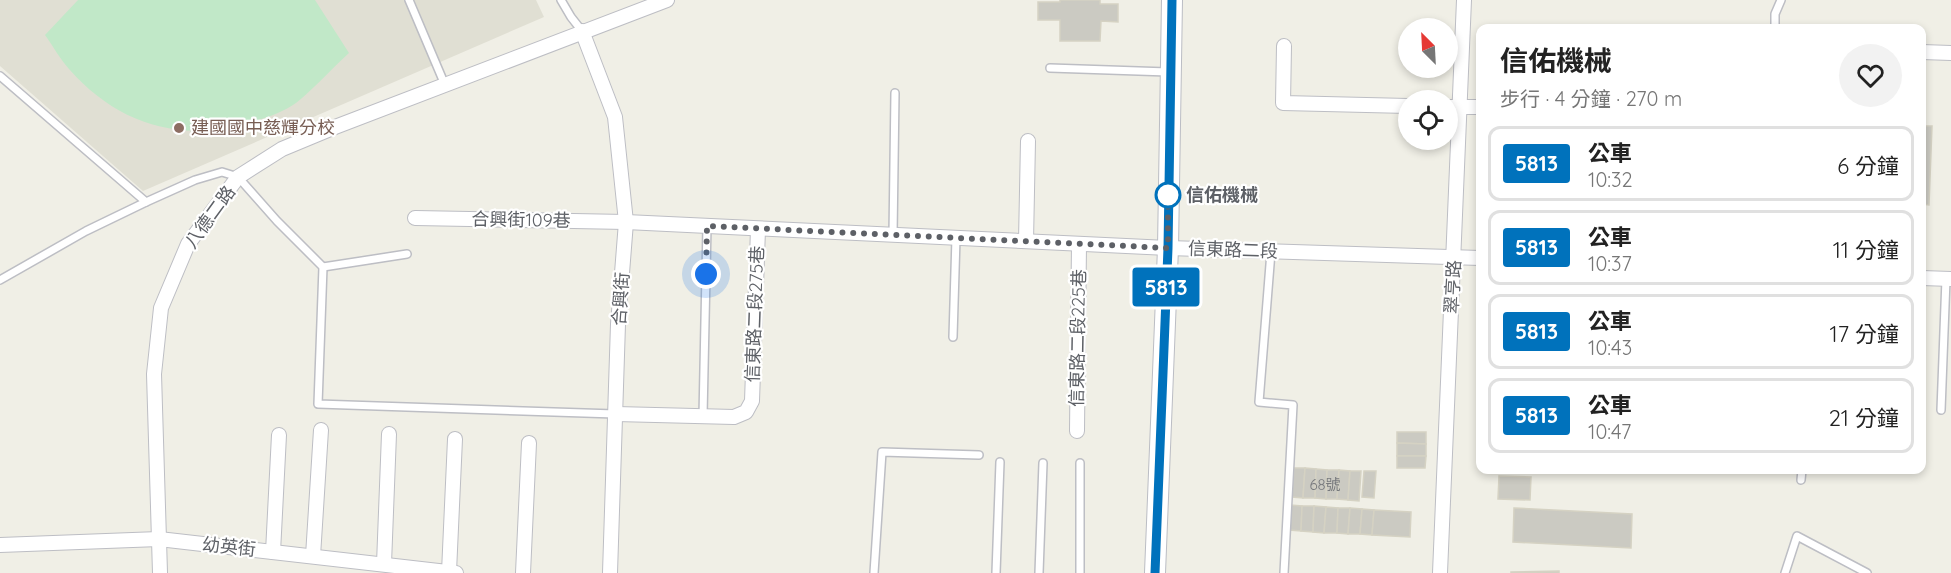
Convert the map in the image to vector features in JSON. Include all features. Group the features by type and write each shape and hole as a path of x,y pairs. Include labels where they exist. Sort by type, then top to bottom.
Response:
{"street":[{"name":"八德二路","path":"160,573 154,374 161,308 188,244 238,177 282,149 667,0"},
{"path":"1155,573 1168,248 1172,0"},
{"name":"翠亨路","path":"1455,90 1464,0"},
{"name":"合興街","path":"582,32 615,117 626,222 618,324 610,573"},
{"path":"1284,46 1283,103 1398,106"},
{"path":"1926,52 1951,53"},
{"path":"1458,107 1476,107"},
{"path":"1026,241 1028,141"},
{"name":"翠亨路","path":"1440,573 1454,257 1453,150"},
{"name":"合興街109巷","path":"415,218 626,222"},
{"name":"信東路二段","path":"626,222 1168,248 1476,258"},
{"name":"信東路二段275巷","path":"616,414 734,417 746,412 753,401 758,229"},
{"name":"信東路二段225巷","path":"1077,431 1079,244"},
{"path":"1926,278 1948,279"},
{"path":"313,556 321,430"},
{"path":"384,564 389,434"},
{"path":"273,552 279,435"},
{"path":"452,573 455,439"},
{"path":"523,573 529,443"},
{"name":"幼英街","path":"0,544 159,539 452,573"}],"lane":[{"path":"409,0 445,84"},
{"path":"561,0 582,32"},
{"path":"1775,24 1775,14 1781,0"},
{"path":"1050,68 1170,73"},
{"path":"0,76 146,202"},
{"path":"893,235 895,93"},
{"path":"0,280 86,231 195,180 222,172 238,177 323,267 318,404 616,414"},
{"path":"703,416 707,226"},
{"path":"953,337 956,238"},
{"path":"1271,252 1259,402 1293,405 1284,573"},
{"path":"323,267 407,254"},
{"path":"1941,410 1948,279"},
{"path":"874,573 882,452 979,455"},
{"path":"996,573 1000,462"},
{"path":"1039,573 1043,463"},
{"path":"1080,463 1080,573"},
{"path":"1802,474 1802,480"},
{"path":"1785,573 1797,536 1868,573"}],"shaded area":[{"name":"建國國中慈輝分校","path":"0,0 536,0 544,17 143,191 0,66"}],"green space":[{"path":"78,0 315,0 349,53 296,103 275,114 259,120 212,130 166,128 144,122 104,101 69,69 60,57 45,35"}],"building":[{"path":"1060,0 1100,0 1100,4 1118,4 1118,22 1101,21 1100,41 1060,41 1060,20 1038,20 1038,2 1060,2"},
{"path":"1926,126 1932,126 1929,205 1926,205"},
{"path":"1397,432 1426,432 1426,444 1397,443"},
{"path":"1397,443 1426,444 1426,456 1397,456"},
{"path":"1397,456 1426,456 1425,468 1397,468"},
{"path":"1294,468 1305,468 1303,498 1292,497"},
{"path":"1305,468 1316,469 1315,498 1303,498"},
{"path":"1316,469 1327,470 1326,499 1315,498"},
{"path":"1327,470 1339,470 1337,499 1326,499"},
{"path":"1339,470 1350,471 1348,500 1337,499"},
{"path":"1350,471 1361,471 1359,501 1348,500"},
{"path":"1364,471 1376,471 1374,498 1362,497"},
{"path":"1499,476 1531,477 1530,500 1498,499"},
{"path":"1290,505 1302,506 1301,531 1289,530"},
{"path":"1302,506 1314,506 1313,532 1301,531"},
{"path":"1314,506 1326,507 1324,533 1313,532"},
{"path":"1326,507 1338,508 1337,533 1324,533"},
{"path":"1338,508 1350,508 1348,534 1337,533"},
{"path":"1350,508 1362,509 1360,534 1348,534"},
{"path":"1514,508 1632,514 1631,548 1513,542"},
{"path":"1362,509 1374,510 1372,535 1360,534"},
{"path":"1374,510 1411,512 1410,537 1372,535"},
{"path":"1559,571 1559,573 1511,573 1511,572"}],"bus line":[{"name":"5813","path":"1155,573 1168,248 1172,0"}],"place":[{"name":"建國國中慈輝分校","path":"179,128"},
{"name":"信佑機械","path":"1168,195"}],"route":[{"path":"706,274 707,226 1168,248 1168,195"}]}
